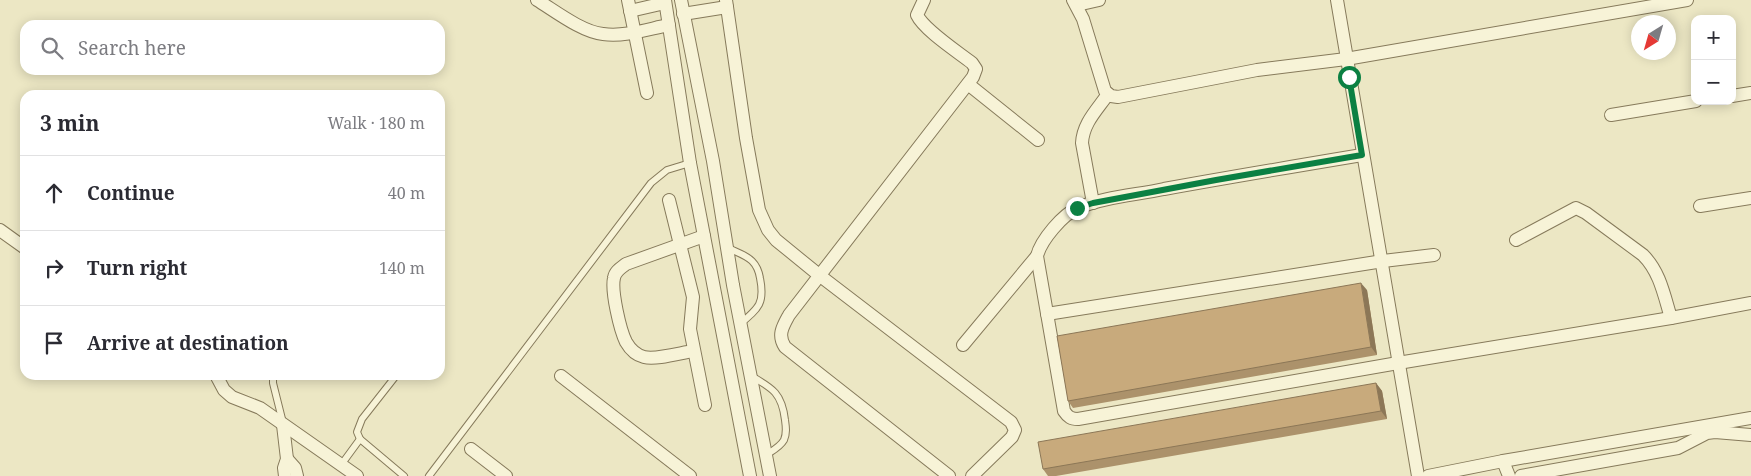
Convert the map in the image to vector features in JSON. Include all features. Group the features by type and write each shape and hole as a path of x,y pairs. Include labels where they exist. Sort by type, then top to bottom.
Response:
{"street":[{"path":"537,0 584,28 603,35 634,33 669,25"},
{"path":"681,0 713,161 740,324 770,476"},
{"path":"924,0 917,15 919,18 975,66 975,73 789,315 781,329 782,342 785,347 948,476"},
{"path":"1099,0 1075,2 1083,19 1105,91 1108,94 1118,96 1257,70 1346,60 1687,0"},
{"path":"1337,0 1362,155 1383,261 1398,363 1407,403 1418,476"},
{"path":"647,93 628,5 665,2 690,162 750,476"},
{"path":"684,14 727,3 758,210 768,230 776,240 1013,425 1015,430 1012,437 972,476"},
{"path":"968,84 1038,140"},
{"path":"1736,95 1751,92"},
{"path":"1093,203 1083,151 1082,135 1086,125 1108,94"},
{"path":"1611,115 1691,102"},
{"path":"963,345 1037,256 1041,245 1061,220 1077,208 1093,203 1216,180 1362,155"},
{"path":"690,162 713,161"},
{"path":"1700,206 1751,198"},
{"path":"669,200 692,296 690,322 693,351 705,405"},
{"path":"1516,240 1569,211 1576,208 1582,210 1651,263 1657,273 1671,318"},
{"path":"0,230 20,244"},
{"path":"693,351 649,358 636,353 626,341 613,291 613,279 615,274 626,264 704,236"},
{"path":"1047,314 1383,261 1434,255"},
{"path":"1037,256 1064,411 1071,418 1078,420 1751,303"},
{"path":"562,376 690,476"},
{"path":"219,380 224,390 232,397 254,405 357,476"},
{"path":"1428,476 1504,461 1706,430 1751,418"},
{"path":"283,425 287,459 284,476"},
{"path":"1521,476 1678,448 1706,430 1751,434"},
{"path":"471,450 506,476"},
{"path":"287,459 295,468 298,476"},
{"path":"1504,461 1509,476"}],"lane":[{"path":"429,476 651,183 667,170 690,162"},
{"path":"727,248 752,261 758,271 763,291 759,307 740,324"},
{"path":"751,376 769,386 777,394 785,418 785,438 766,455"},
{"path":"273,380 283,425"},
{"path":"393,380 362,419 357,432 360,439 404,476"},
{"path":"341,465 360,439"}],"building":[{"path":"1361,283 1371,347 1068,401 1057,336"},
{"path":"1376,383 1381,411 1043,469 1038,442"}],"route":[{"path":"1077,208 1093,203 1199,183 1362,155 1349,77"}]}
